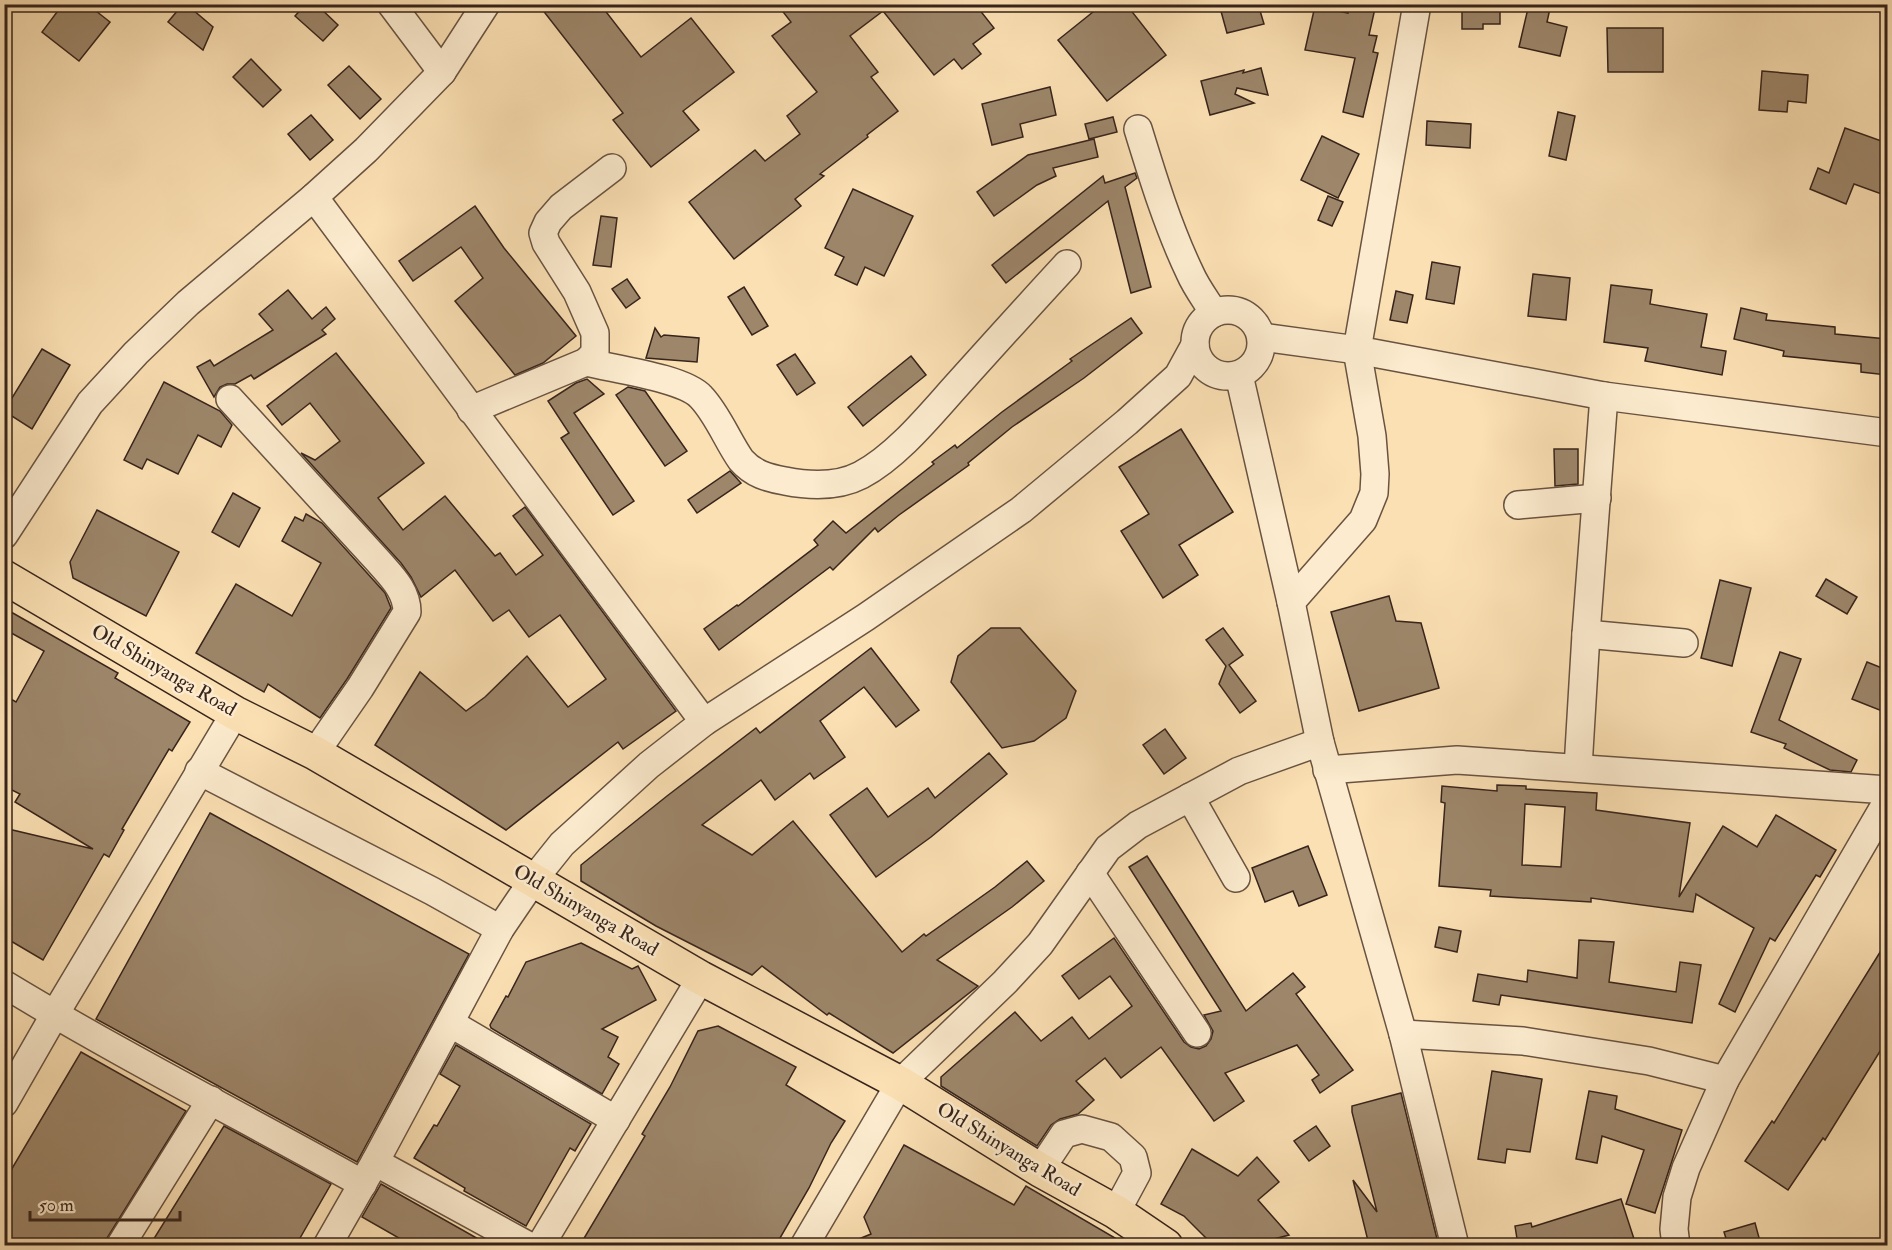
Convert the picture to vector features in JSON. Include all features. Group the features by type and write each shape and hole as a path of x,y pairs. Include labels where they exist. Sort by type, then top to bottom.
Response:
{"main road":[{"name":"Old Shinyanga Road","path":"4,577 235,713 315,753 701,978 900,1083 1040,1170 1116,1212 1166,1245"}],"street":[{"path":"391,4 442,72"},
{"path":"4,535 90,404 136,353 188,303 366,150 442,72 486,4"},
{"path":"1291,602 1363,520 1374,493 1375,460 1357,350 1417,4"},
{"path":"1138,129 1175,240 1191,275 1214,313"},
{"path":"471,410 586,362 595,353 595,333 577,292 546,243 543,233 548,222 561,207 612,168"},
{"path":"314,197 704,723"},
{"path":"586,362 651,376 690,388 711,408 747,468 763,476 814,485 837,483 862,475 885,459 938,406 1067,264"},
{"path":"327,1245 369,1173 500,929 534,879 562,844 649,765 704,723 866,617 1021,510 1110,437 1178,376 1195,345 1200,326 1214,313 1227,310 1241,313 1253,320 1261,337 1262,349 1258,360 1250,369 1239,375 1223,376 1208,370 1198,357 1195,345"},
{"path":"1261,337 1357,350 1604,396 1887,433"},
{"path":"1239,375 1291,602 1320,742 1403,1034 1455,1245"},
{"path":"1578,768 1604,396"},
{"path":"230,399 379,562 407,600 407,612 360,688 315,753"},
{"path":"1518,505 1597,498"},
{"path":"1586,634 1684,643"},
{"path":"4,1103 235,713"},
{"path":"804,1245 900,1083 1005,982 1040,944 1108,848 1138,825 1239,771 1320,742"},
{"path":"1327,770 1457,759 1887,790"},
{"path":"199,771 422,886 500,929"},
{"path":"1190,796 1236,878"},
{"path":"1676,1245 1674,1229 1677,1197 1686,1168 1725,1080 1887,800"},
{"path":"1090,873 1197,1033"},
{"path":"540,1245 701,978"},
{"path":"4,984 127,1057 211,1100 529,1245"},
{"path":"450,1023 616,1120"},
{"path":"1403,1034 1523,1041 1648,1061 1725,1080"},
{"path":"120,1245 211,1100"},
{"path":"1040,1170 1064,1134 1082,1129 1110,1137 1133,1157 1137,1173 1116,1212"}],"building":[{"path":"63,4 87,4 110,22 79,61 42,32"},
{"path":"183,4 186,4 213,27 203,50 168,22"},
{"path":"306,4 316,4 338,25 323,41 295,16"},
{"path":"538,4 600,4 641,57 691,18 734,72 683,111 699,130 651,167 613,120 623,113"},
{"path":"777,4 975,4 994,28 973,44 981,54 962,69 954,59 934,75 883,11 850,36 878,72 871,77 898,111 820,174 824,176 795,199 801,206 734,259 689,202 755,150 765,161 800,134 787,116 817,92 772,36 791,22"},
{"path":"1103,4 1126,4 1166,55 1107,101 1058,40"},
{"path":"1219,4 1258,4 1264,24 1227,33"},
{"path":"1350,4 1376,4 1369,35 1377,36 1373,52 1378,53 1363,117 1343,112 1355,58 1305,50 1315,6 1348,13"},
{"path":"1462,4 1500,4 1500,24 1483,24 1483,29 1462,29"},
{"path":"1529,4 1551,4 1547,22 1567,27 1560,56 1519,47"},
{"path":"1607,28 1663,28 1663,72 1608,72"},
{"path":"251,59 281,90 263,107 233,77"},
{"path":"349,66 381,99 360,119 328,85"},
{"path":"1261,68 1268,95 1237,88 1235,94 1254,103 1210,115 1201,81"},
{"path":"1762,71 1808,75 1806,103 1788,101 1787,112 1759,110"},
{"path":"1050,87 1056,115 1020,124 1023,137 992,145 982,104"},
{"path":"1558,112 1575,116 1566,160 1549,156"},
{"path":"311,115 333,140 310,160 288,134"},
{"path":"1113,117 1117,132 1089,139 1085,124"},
{"path":"1427,121 1471,124 1470,148 1426,145"},
{"path":"1845,128 1887,143 1887,196 1854,184 1846,204 1810,189 1818,168 1829,173"},
{"path":"1322,136 1359,154 1338,198 1301,180"},
{"path":"1094,139 1098,157 1053,168 1056,176 1037,185 994,216 977,192 1028,155"},
{"path":"1135,173 1137,178 1125,187 1151,287 1131,293 1108,201 1006,283 992,265 1103,176 1105,183"},
{"path":"853,189 913,216 884,276 865,267 857,285 835,275 844,257 825,248"},
{"path":"1328,196 1343,202 1332,226 1318,220"},
{"path":"475,206 504,248 576,336 543,363 515,375 455,301 483,278 461,247 413,281 399,261"},
{"path":"601,216 617,218 611,267 593,265"},
{"path":"1432,262 1460,267 1454,304 1426,299"},
{"path":"1533,274 1570,278 1566,320 1528,316"},
{"path":"627,279 640,298 626,308 612,289"},
{"path":"1611,285 1652,290 1650,304 1707,314 1701,347 1726,351 1722,375 1645,361 1648,348 1604,342"},
{"path":"744,287 768,326 752,335 728,297"},
{"path":"288,290 312,319 326,307 335,319 322,330 326,334 254,379 251,375 235,384 220,387 214,397 197,367 210,360 214,366 273,330 259,314"},
{"path":"1396,291 1413,295 1407,323 1390,320"},
{"path":"1741,308 1767,314 1766,320 1835,327 1835,334 1887,339 1887,375 1861,372 1861,364 1783,356 1784,351 1734,339"},
{"path":"1131,318 1142,333 1084,378 1012,427 968,463 969,465 878,532 875,528 833,570 830,567 719,650 704,629 818,545 814,540 833,521 846,533 934,464 932,462 955,445 957,448 1072,361 1070,359"},
{"path":"655,328 661,337 664,335 699,338 697,362 646,358"},
{"path":"42,349 70,365 32,429 4,411"},
{"path":"336,353 424,463 378,498 403,530 445,496 495,556 500,553 516,575 543,555 513,516 525,507 676,711 623,749 618,742 506,830 375,745 420,672 466,711 485,697 527,656 568,707 606,679 560,615 529,637 509,610 493,621 455,570 421,597 401,563 301,453 315,460 340,441 310,403 282,425 267,406"},
{"path":"795,354 815,383 797,395 777,365"},
{"path":"911,356 926,375 863,426 848,407"},
{"path":"587,379 604,394 574,413 634,501 613,515 561,438 569,433 548,401 576,383"},
{"path":"164,382 220,411 232,425 221,447 198,435 178,474 147,459 142,469 124,460"},
{"path":"628,387 645,391 687,451 665,466 616,395"},
{"path":"1181,429 1233,512 1179,545 1198,575 1163,598 1121,531 1149,514 1119,467"},
{"path":"1554,449 1578,449 1578,484 1555,486"},
{"path":"730,471 741,483 697,513 688,500"},
{"path":"233,493 260,508 239,547 212,532"},
{"path":"97,510 179,552 146,616 73,578 70,562"},
{"path":"306,514 322,523 385,593 391,608 320,718 268,684 264,692 196,653 236,584 292,616 321,563 282,541 295,517 303,521"},
{"path":"1826,579 1857,597 1847,614 1816,596"},
{"path":"1720,580 1751,588 1732,666 1701,658"},
{"path":"1389,596 1396,621 1421,623 1439,688 1359,711 1331,612"},
{"path":"4,608 118,673 115,678 190,722 172,751 169,749 122,829 124,830 109,857 104,854 43,960 4,937 4,828 93,849 15,802 20,794 4,786 4,695 16,702 44,651 4,629"},
{"path":"991,628 1020,628 1076,691 1066,718 1034,741 1002,748 951,682 958,656"},
{"path":"1223,628 1243,655 1229,665 1256,701 1240,713 1219,684 1226,666 1206,640"},
{"path":"871,648 919,710 896,727 864,687 820,721 845,757 814,779 810,773 775,800 761,780 702,825 752,855 793,821 902,952 924,934 926,936 995,887 1027,861 1044,881 1012,907 937,960 978,986 893,1053 829,1013 827,1015 762,966 752,975 656,926 581,881 581,865 756,728 760,733"},
{"path":"1780,652 1801,659 1779,720 1857,760 1851,772 1830,770 1784,748 1786,744 1751,732"},
{"path":"1867,662 1887,670 1887,713 1852,699"},
{"path":"1165,729 1186,758 1164,774 1143,745"},
{"path":"989,753 1007,774 931,837 876,877 830,815 867,788 888,817 928,788 935,798"},
{"path":"1497,785 1597,793 1596,810 1690,823 1679,897 1723,826 1757,847 1776,815 1836,850 1820,877 1816,875 1775,941 1770,938 1735,1012 1719,1004 1754,928 1696,894 1693,912 1591,898 1591,902 1490,896 1491,890 1439,886 1445,803 1441,802 1442,786 1497,791","holes":["1525,804 1565,807 1561,867 1522,865"]},
{"path":"210,813 469,954 357,1162 96,1019"},
{"path":"1308,846 1327,895 1299,906 1293,891 1265,902 1252,868"},
{"path":"1147,856 1246,1011 1293,973 1305,987 1296,994 1353,1070 1320,1093 1312,1080 1319,1075 1297,1045 1225,1073 1244,1101 1214,1121 1161,1047 1121,1078 1105,1058 1076,1081 1094,1100 1078,1114 1060,1119 1051,1125 1037,1146 941,1086 941,1077 1015,1012 1041,1041 1072,1017 1089,1039 1132,1006 1110,976 1079,999 1062,976 1114,938 1184,1042 1199,1049 1206,1046 1211,1039 1213,1031 1204,1015 1221,1011 1129,867"},
{"path":"1439,927 1461,931 1457,952 1435,947"},
{"path":"1579,940 1614,942 1609,982 1676,992 1680,962 1701,965 1692,1023 1501,995 1499,1005 1473,1001 1478,974 1527,982 1528,970 1577,978"},
{"path":"1887,941 1887,1040 1825,1140 1823,1138 1788,1190 1745,1161 1772,1121 1774,1123"},
{"path":"581,943 632,969 638,966 656,1000 602,1029 618,1037 608,1057 619,1064 602,1094 491,1028 490,1025 526,962"},
{"path":"718,1026 796,1067 786,1085 845,1121 776,1245 580,1245 645,1136 642,1134 670,1087 698,1031"},
{"path":"456,1045 591,1124 575,1151 570,1148 526,1226 464,1191 465,1188 414,1158 434,1125 437,1126 460,1086 440,1074"},
{"path":"81,1052 186,1111 104,1245 4,1245 4,1182"},
{"path":"1492,1071 1542,1079 1530,1152 1507,1149 1505,1163 1478,1159"},
{"path":"1589,1091 1617,1096 1615,1109 1682,1130 1655,1213 1626,1204 1644,1150 1602,1136 1597,1163 1576,1159"},
{"path":"1401,1093 1438,1243 1369,1245 1353,1180 1377,1212 1352,1106"},
{"path":"224,1126 331,1184 296,1245 150,1245"},
{"path":"1316,1126 1330,1146 1309,1161 1294,1141"},
{"path":"904,1145 1014,1205 1026,1186 1127,1245 844,1245 871,1234 864,1217"},
{"path":"1192,1149 1238,1176 1257,1157 1279,1182 1258,1200 1289,1235 1252,1245 1213,1245 1184,1216 1161,1204"},
{"path":"381,1184 489,1245 411,1245 362,1217"},
{"path":"1621,1199 1636,1245 1518,1245 1515,1226 1531,1223 1532,1227"},
{"path":"1755,1223 1761,1245 1728,1245 1724,1232"}]}
